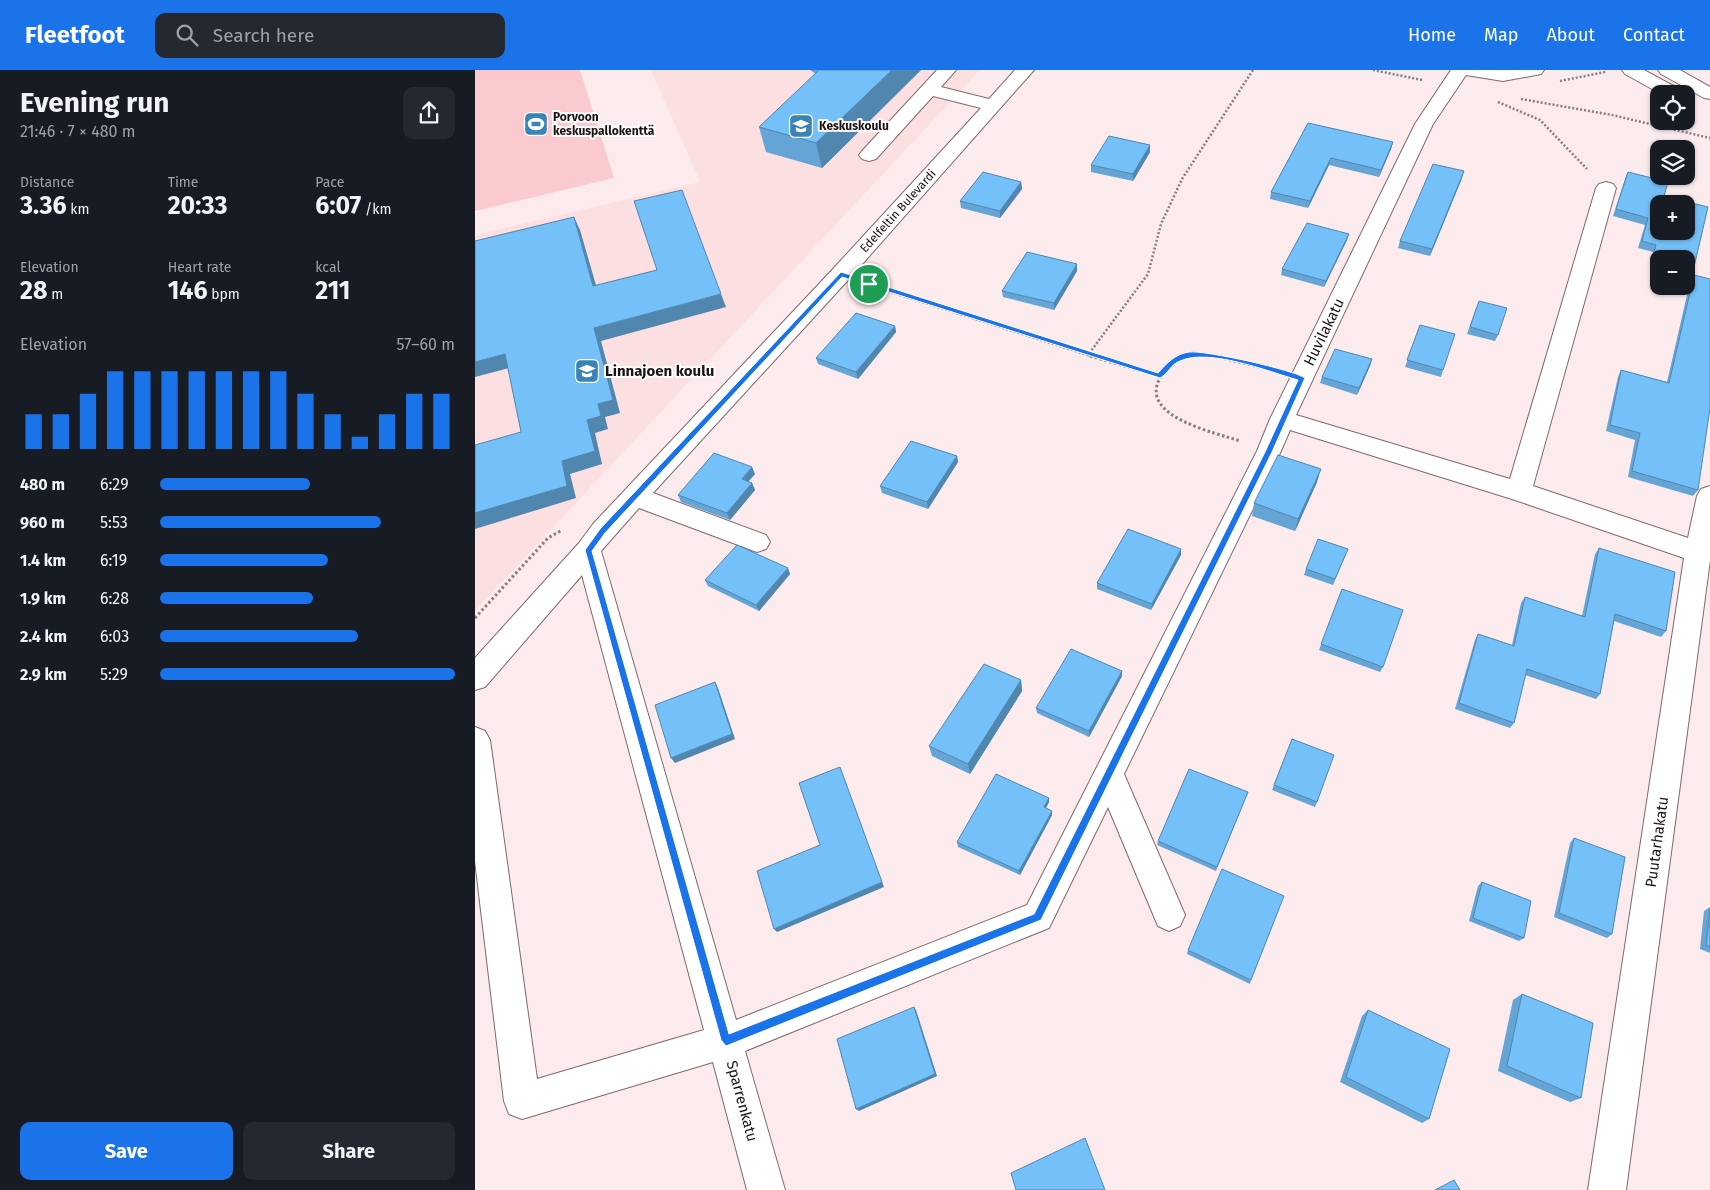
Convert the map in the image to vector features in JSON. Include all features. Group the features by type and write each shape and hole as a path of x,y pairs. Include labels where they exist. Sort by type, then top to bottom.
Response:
{"street":[{"path":"869,155 947,70"},
{"name":"Edelfeltin Bulevardi","path":"475,678 588,550 602,531 841,274 1025,70"},
{"path":"1462,79 1503,76 1535,70"},
{"path":"1631,70 1658,85"},
{"path":"1667,70 1710,94"},
{"name":"Huvilakatu","path":"475,740 523,1101 726,1040 1037,917 1269,452 1282,419 1424,124 1462,79"},
{"path":"929,90 993,105"},
{"path":"1695,104 1710,110"},
{"path":"1519,491 1606,188"},
{"path":"1282,419 1519,491 1698,552"},
{"path":"634,496 757,542"},
{"name":"Puutarhakatu","path":"1607,1190 1698,552 1710,496"},
{"name":"Sparrenkatu","path":"588,550 726,1040 766,1190"},
{"path":"1109,773 1169,915"}],"path":[{"path":"1088,355 1148,274 1161,224 1182,179 1253,70"},
{"path":"1373,70 1462,79 1539,120 1606,188"},
{"path":"1518,98 1612,115 1710,138"},
{"path":"841,274 1088,355 1160,376"},
{"path":"1269,452 1180,419 1166,411 1159,401 1156,388 1160,376 1174,360 1189,354 1206,354 1302,378"},
{"path":"475,618 549,538 563,530"}],"shaded area":[{"name":"Porvoon keskuspallokenttä","path":"475,70 580,70 614,178 475,211"},
{"name":"Linnajoen koulu","path":"651,70 980,70 475,611 475,235 700,182"}],"building":[{"path":"819,70 892,70 816,143 759,127"},
{"path":"1308,123 1393,142 1381,170 1331,158 1310,201 1271,192"},
{"path":"1109,136 1150,145 1133,174 1091,165"},
{"path":"1433,164 1464,171 1432,249 1400,241"},
{"path":"983,172 1021,182 1000,211 960,201"},
{"path":"1628,172 1650,178 1650,185 1667,185 1664,195 1650,195 1650,240 1695,240 1695,204 1708,207 1695,263 1695,250 1655,250 1656,245 1642,241 1648,218 1616,209"},
{"path":"682,190 721,294 594,328 613,400 598,404 601,416 587,420 595,451 562,461 567,486 475,513 475,445 521,432 505,354 475,362 475,241 574,217 593,286 657,270 634,201"},
{"path":"1307,223 1349,234 1326,281 1282,269"},
{"path":"1027,252 1077,264 1054,303 1002,291"},
{"path":"1695,275 1710,279 1710,408 1698,490 1632,471 1640,433 1610,425 1621,370 1669,383 1689,295 1695,295"},
{"path":"1479,301 1507,308 1498,335 1470,327"},
{"path":"856,313 895,326 856,372 816,358"},
{"path":"1420,325 1455,334 1443,370 1407,360"},
{"path":"1335,349 1372,359 1359,388 1322,377"},
{"path":"911,441 957,456 927,502 880,486"},
{"path":"714,453 752,467 742,479 752,483 727,513 678,495"},
{"path":"1278,455 1321,469 1298,519 1254,503"},
{"path":"1128,529 1181,549 1152,604 1097,583"},
{"path":"1318,539 1348,549 1335,579 1306,569"},
{"path":"737,545 788,568 756,605 705,580"},
{"path":"1599,548 1675,572 1666,631 1615,614 1600,694 1527,669 1514,723 1459,703 1478,634 1514,646 1525,597 1585,617"},
{"path":"1342,589 1403,610 1383,667 1321,644"},
{"path":"1071,649 1122,671 1089,731 1036,708"},
{"path":"984,664 1021,680 968,764 929,746"},
{"path":"715,682 732,734 671,758 655,705"},
{"path":"1292,739 1334,755 1317,802 1274,785"},
{"path":"840,767 882,882 774,929 757,871 820,845 799,783"},
{"path":"1189,769 1248,792 1217,867 1158,841"},
{"path":"996,774 1049,798 1044,807 1052,811 1019,871 957,842"},
{"path":"1574,838 1625,857 1612,934 1559,913"},
{"path":"1222,869 1284,896 1251,980 1188,950"},
{"path":"1482,882 1531,901 1524,938 1473,918"},
{"path":"1710,909 1710,947 1706,945"},
{"path":"1522,994 1593,1023 1581,1098 1507,1066"},
{"path":"914,1007 935,1074 856,1109 837,1039"},
{"path":"1368,1010 1450,1049 1429,1119 1346,1077"},
{"path":"1085,1138 1105,1190 1016,1190 1011,1173"},
{"path":"1454,1180 1460,1190 1435,1190"}],"place":[{"name":"Porvoon keskuspallokenttä","path":"536,124"},
{"name":"Keskuskoulu","path":"801,126"},
{"name":"Linnajoen koulu","path":"587,371"}],"route":[{"path":"841,274 869,284 1088,355 1160,376 1174,360 1189,354 1206,354 1302,378 1282,419 1269,452 1037,917 726,1040 588,550 602,531 841,274"}]}
